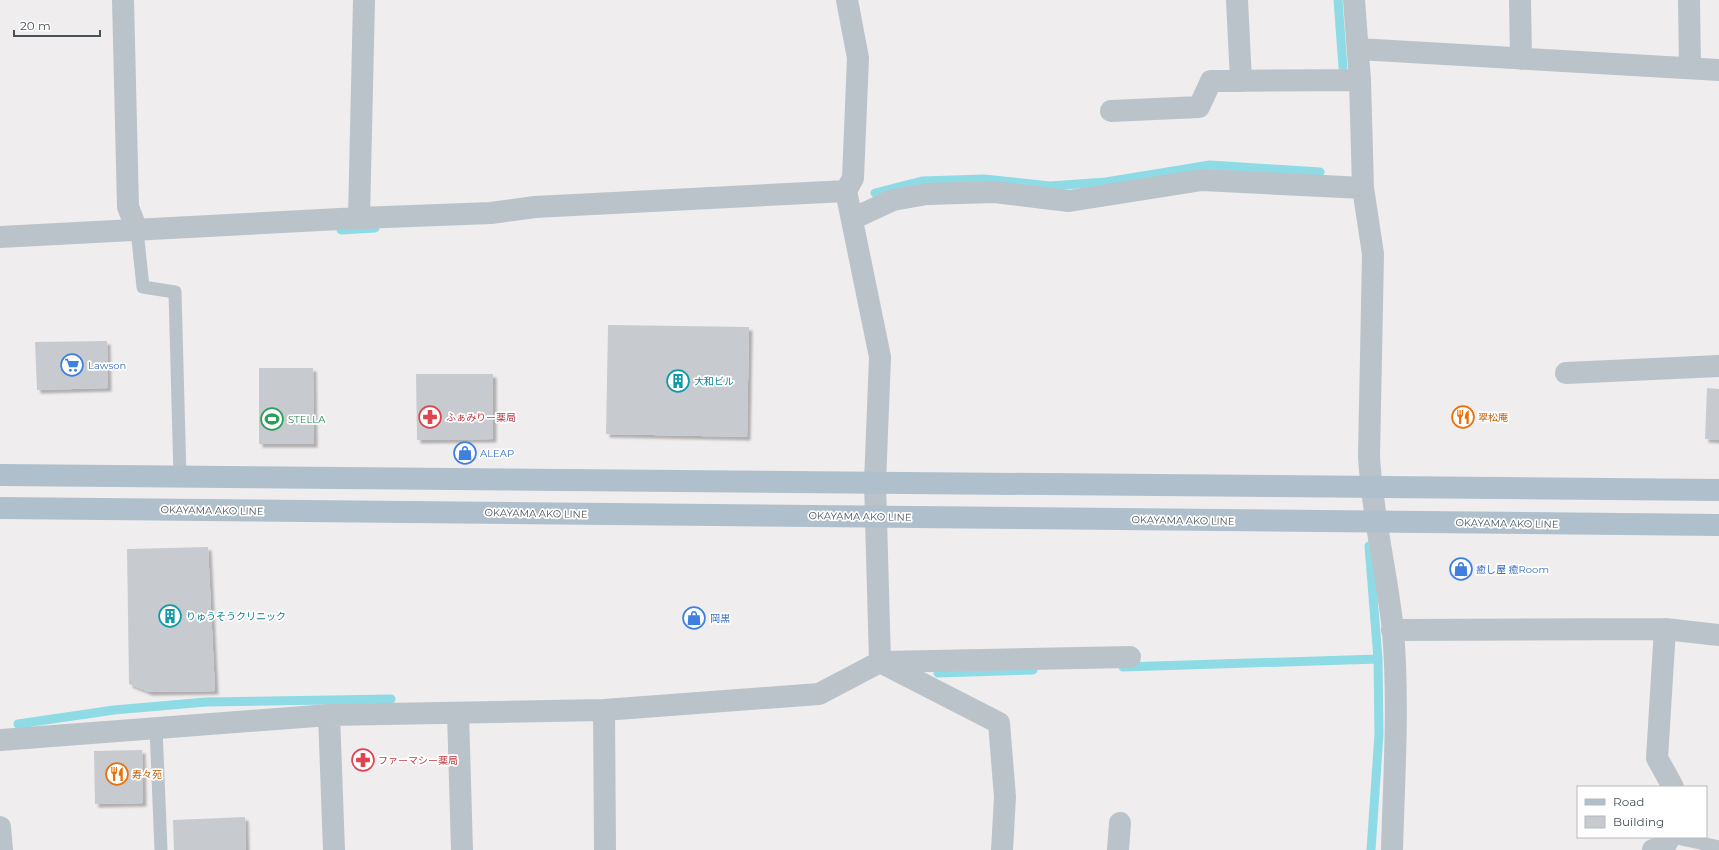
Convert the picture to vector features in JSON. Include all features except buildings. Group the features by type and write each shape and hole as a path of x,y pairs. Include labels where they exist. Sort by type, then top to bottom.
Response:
{"main road":[{"path":"0,475 1719,490"},
{"name":"OKAYAMA AKO LINE","path":"0,508 1719,526"}],"street":[{"path":"123,0 128,207 137,230"},
{"path":"359,218 364,0"},
{"path":"847,0 858,58 853,178 846,191 880,357 875,483 880,662"},
{"path":"1237,0 1241,81"},
{"path":"1354,0 1360,80 1362,188 1373,254 1369,456 1370,486 1392,630 1396,698 1392,850"},
{"path":"1520,0 1521,59"},
{"path":"1689,0 1690,68"},
{"path":"1358,49 1719,70"},
{"path":"1111,111 1199,107 1211,82 1360,80"},
{"path":"852,219 893,200 927,194 995,192 1069,201 1202,180 1362,188"},
{"path":"0,237 359,218 491,213 535,207 846,191"},
{"path":"1566,373 1719,366"},
{"path":"1392,630 1665,629 1719,635"},
{"path":"1665,629 1656,758 1673,786"},
{"path":"0,740 329,715 604,710 819,694 880,662 1130,657"},
{"path":"880,662 999,723 1005,797 1002,850"},
{"path":"604,710 605,850"},
{"path":"458,713 462,850"},
{"path":"329,715 334,850"},
{"path":"1118,850 1120,823"},
{"path":"0,827 2,850"},
{"path":"1653,850 1665,846 1670,838"}],"lane":[{"path":"137,230 143,287 176,292 180,477"},
{"path":"156,728 161,850"},
{"path":"1676,838 1719,847"}],"waterway":[{"path":"1338,0 1343,67"},
{"path":"875,193 922,181 984,179 1050,186 1106,182 1210,165 1320,172"},
{"path":"341,230 375,228"},
{"path":"1369,546 1378,659 1379,734 1371,850"},
{"path":"1123,667 1378,659"},
{"path":"938,673 1033,670"},
{"path":"18,724 114,710 206,702 391,699"}],"place":[{"name":"Lawson","path":"72,365"},
{"name":"大和ビル","path":"678,381"},
{"name":"ふぁみりー薬局","path":"430,417"},
{"name":"翠松庵","path":"1463,417"},
{"name":"STELLA","path":"272,419"},
{"name":"ALEAP","path":"465,453"},
{"name":"癒し屋 癒Room","path":"1461,569"},
{"name":"りゅうそうクリニック","path":"170,616"},
{"name":"岡黒","path":"694,618"},
{"name":"ファーマシー薬局","path":"363,760"},
{"name":"寿々苑","path":"117,774"}]}
